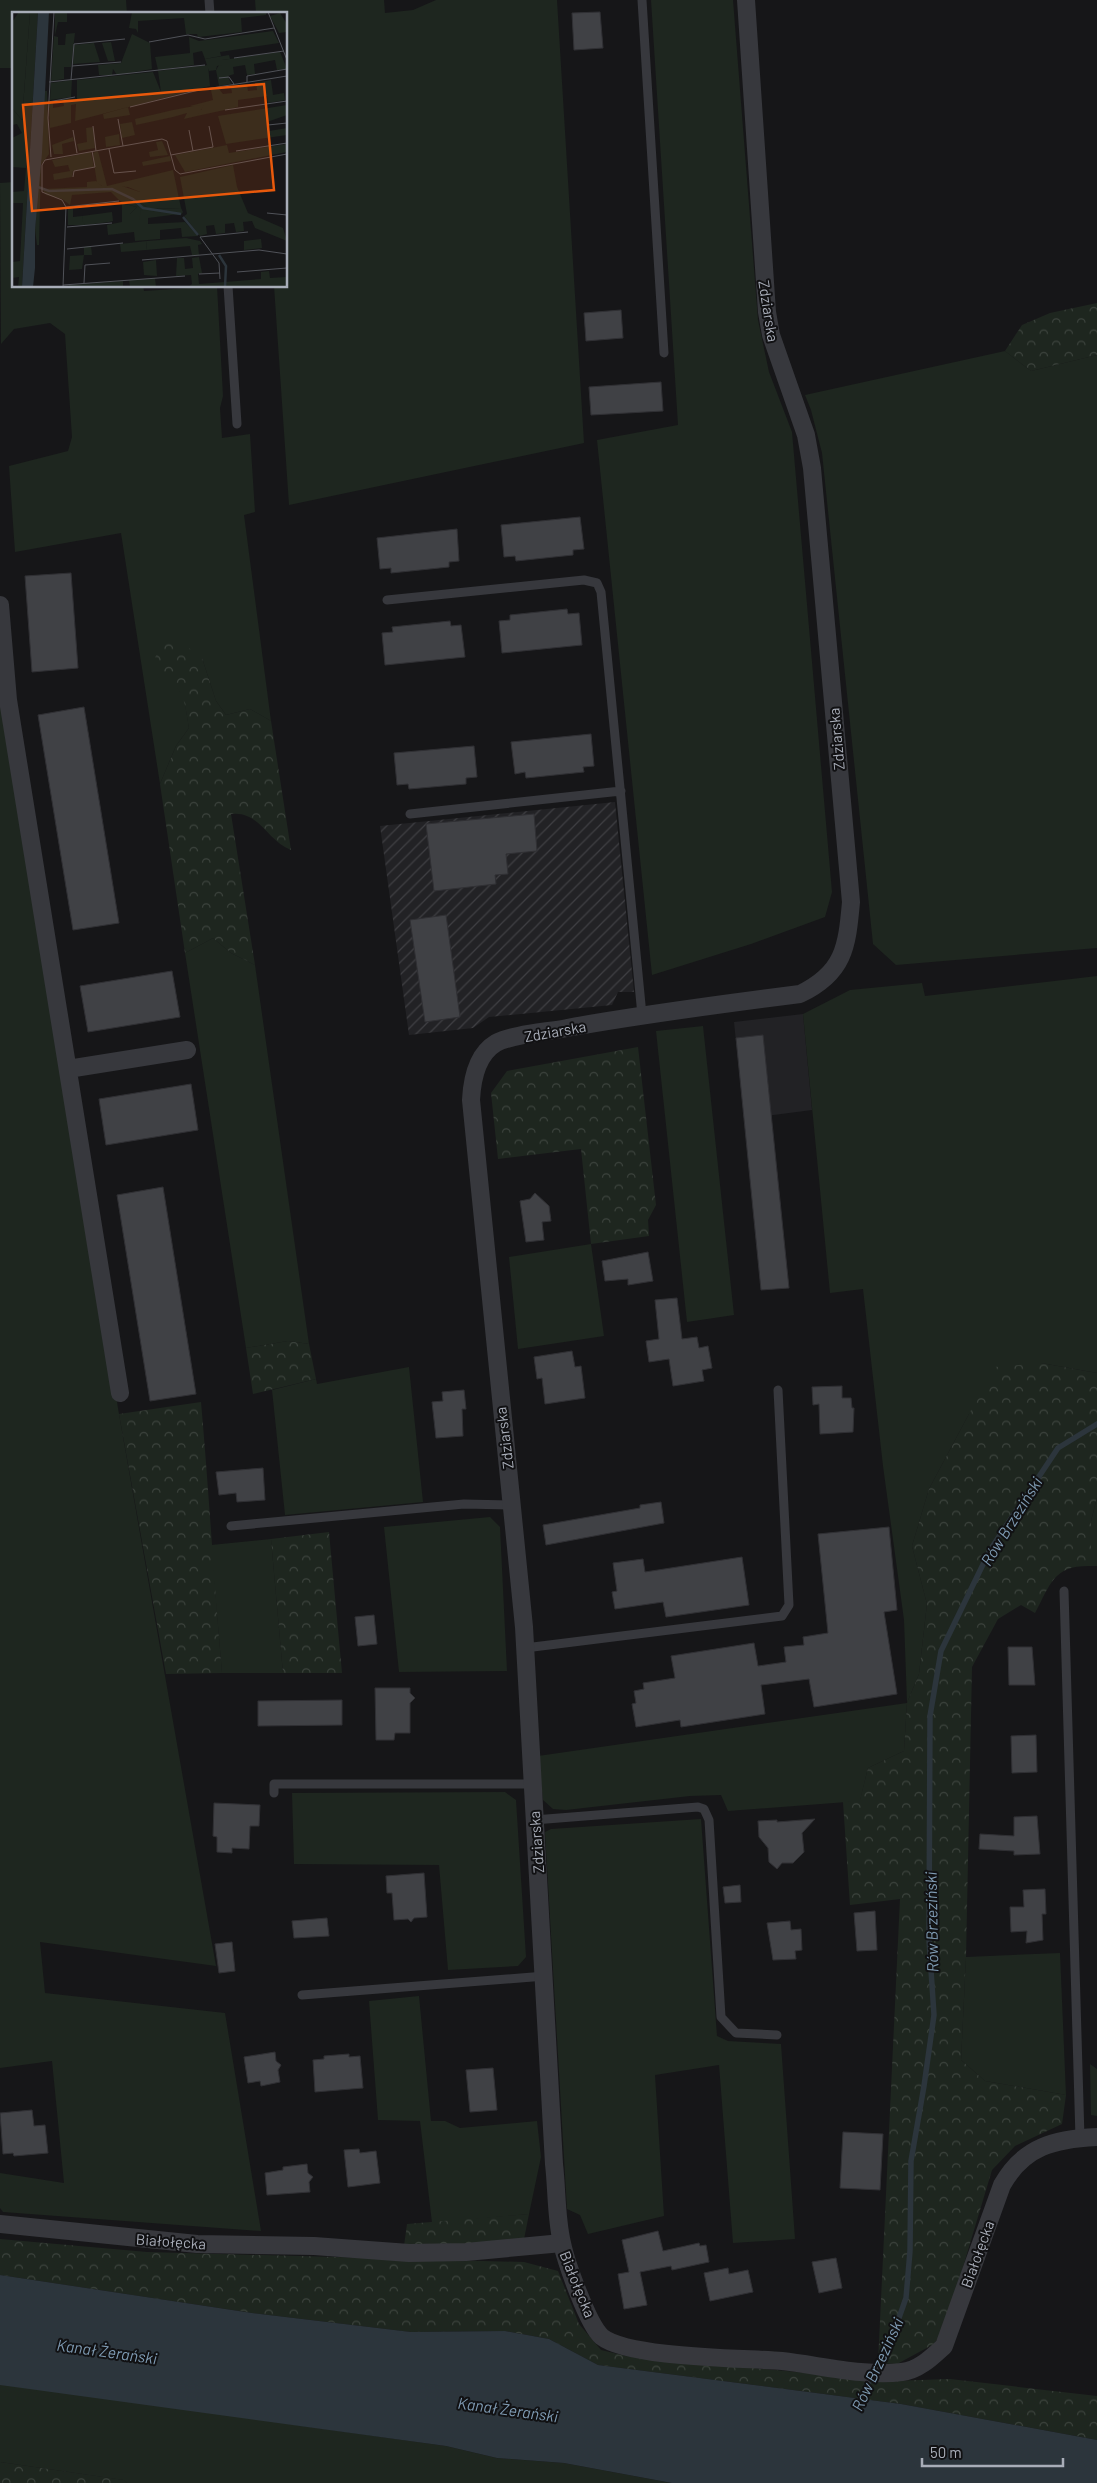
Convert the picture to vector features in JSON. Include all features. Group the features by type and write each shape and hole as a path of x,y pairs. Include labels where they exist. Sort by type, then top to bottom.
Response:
{"street":[{"name":"Zdziarska","path":"562,2243 554,2154 525,1648 471,1100 473,1076 484,1055 496,1044 518,1037 642,1015 800,994 819,985 838,964 846,942 850,910 812,468 806,435 771,335 766,312 746,0"},
{"path":"0,605 8,700 120,1393"},
{"path":"68,1070 187,1050"},
{"name":"Białołęcka","path":"0,2224 173,2242 314,2246 409,2253 466,2252 562,2243 584,2308 601,2336 615,2344 679,2354 781,2361 884,2373 904,2372 927,2362 944,2346 1002,2185 1018,2162 1044,2145 1088,2138"}],"lane":[{"path":"642,0 664,353"},
{"path":"228,288 237,424"},
{"path":"386,600 584,580 597,583 601,592 642,1015"},
{"path":"410,814 621,791"},
{"path":"525,1648 782,1616 789,1605 778,1390"},
{"path":"231,1526 464,1504 512,1505"},
{"path":"1064,1591 1088,2138"},
{"path":"274,1793 274,1784 532,1784"},
{"path":"534,1820 704,1808 709,1820 721,2018 736,2033 777,2036"},
{"path":"302,1996 545,1976"}],"shaded area":[{"path":"615,802 634,992 618,992 612,1005 489,1017 473,1028 409,1035 380,826"},
{"path":"803,1014 812,1110 744,1119 734,1022"}],"green space":[{"path":"0,0 126,0 127,12 12,12 12,68 0,68"},
{"path":"255,0 384,0 385,13 413,10 436,0 557,0 584,443 289,505 274,288 288,288 288,12 256,12"},
{"path":"651,0 733,0 758,320 769,372 792,432 832,892 825,917 751,944 652,975 597,440 678,425"},
{"path":"12,182 12,288 143,288 144,291 217,288 223,396 220,408 222,438 250,434 255,512 244,515 271,721 250,709 226,715 216,701 202,658 174,683 184,697 189,728 176,746 160,784 121,533 15,552 9,466 68,451 72,437 65,334 50,323 14,329 1,344 0,183"},
{"path":"1097,303 1097,355 1031,371 1005,351 1022,325 1050,313"},
{"path":"1005,351 1031,371 1097,355 1097,948 896,965 873,944 822,453 811,410 805,395"},
{"path":"163,638 189,648 202,658 216,701 226,715 250,709 271,721 291,850 275,840 256,821 241,814 231,814 255,965 231,953 213,938 185,953 160,784 176,746 189,728 184,703 179,691 169,681 160,676 155,658"},
{"path":"0,688 119,1414 216,1966 40,1942 45,1993 225,2013 261,2231 3,2212 0,2208 0,2173 64,2183 52,2061 0,2068"},
{"path":"213,938 231,953 255,965 309,1344 288,1341 246,1348 185,953"},
{"path":"1097,976 1097,1373 1041,1363 969,1414 929,1489 912,1546 927,1604 919,1674 907,1703 904,1620 883,1466 863,1289 830,1293 803,1014 850,990 922,983 925,996"},
{"path":"703,1026 734,1315 687,1322 656,1031"},
{"path":"638,1047 656,1205 648,1220 649,1236 591,1244 581,1149 498,1159 491,1093 507,1071"},
{"path":"591,1244 604,1336 518,1349 509,1257"},
{"path":"288,1341 309,1344 316,1379 253,1394 246,1348"},
{"path":"1041,1363 1097,1373 1097,1497 1091,1521 1091,1566 1069,1569 1055,1578 1035,1613 1021,1605 998,1619 972,1667 966,1957 961,2060 985,2081 1066,2095 1062,2124 1015,2146 992,2170 945,2327 934,2344 897,2364 878,2363 900,1899 850,1905 843,1802 860,1800 868,1768 904,1751 907,1703 919,1674 927,1604 912,1546 929,1489 994,1367"},
{"path":"409,1367 423,1502 285,1515 272,1390 316,1379 317,1384"},
{"path":"201,1402 222,1673 166,1674 119,1414"},
{"path":"1097,1497 1097,1566 1091,1566 1091,1521"},
{"path":"490,1517 500,1527 507,1671 399,1672 384,1527"},
{"path":"329,1532 342,1673 283,1673 271,1539"},
{"path":"271,1539 283,1673 222,1673 211,1545"},
{"path":"907,1703 904,1751 868,1768 860,1801 728,1811 721,1795 690,1796 566,1810 553,1809 543,1800 538,1756"},
{"path":"505,1792 516,1800 526,1957 518,1966 448,1970 439,1865 294,1864 292,1793"},
{"path":"701,1819 717,2036 728,2041 781,2044 795,2239 733,2243 719,2065 655,2075 664,2216 588,2234 580,2215 567,2209 545,1832 551,1829"},
{"path":"1060,1953 1066,2095 985,2081 961,2060 966,1957"},
{"path":"419,1996 431,2121 445,2121 460,2128 537,2121 541,2157 529,2214 432,2223 420,2121 378,2120 369,2001"},
{"path":"1090,2064 1097,2069 1097,2116 1091,2115"},
{"path":"529,2214 524,2239 462,2246 404,2246 407,2224"},
{"path":"0,2239 147,2252 524,2262 558,2271 579,2324 601,2350 626,2356 891,2381 950,2379 1097,2396 1097,2440 901,2404 598,2365 549,2339 505,2331 411,2332 252,2313 0,2275"},
{"path":"0,2383 446,2446 497,2458 564,2463 672,2483 127,2483 123,2480 0,2462"},
{"path":"0,2462 124,2480 127,2483 0,2483"}],"water":[{"name":"Kanał Żerański","path":"0,2275 252,2313 411,2332 505,2331 549,2339 598,2365 901,2404 1097,2440 1097,2483 672,2483 564,2463 497,2458 446,2446 0,2385"}],"building":[{"path":"600,12 603,48 574,50 572,13"},
{"path":"621,310 623,338 586,341 584,313"},
{"path":"661,382 663,411 591,415 589,387"},
{"path":"580,517 584,549 573,550 573,555 516,561 515,556 504,557 501,525"},
{"path":"457,529 459,561 449,562 449,567 391,573 391,568 380,569 377,538"},
{"path":"71,573 78,668 32,672 25,576"},
{"path":"567,609 568,614 579,613 582,645 502,653 499,621 510,620 510,615"},
{"path":"450,621 451,626 461,625 465,657 385,665 382,633 393,632 392,627"},
{"path":"84,707 119,923 73,930 38,715"},
{"path":"591,734 594,766 583,767 584,772 526,778 525,772 515,774 511,742"},
{"path":"474,746 477,777 466,778 466,784 409,789 408,784 397,785 394,753"},
{"path":"534,814 537,851 506,854 508,874 495,875 496,884 434,891 426,824"},
{"path":"446,915 460,1017 425,1022 410,920"},
{"path":"172,971 180,1017 88,1032 80,986"},
{"path":"763,1035 789,1288 761,1290 736,1038"},
{"path":"191,1084 198,1130 106,1145 99,1099"},
{"path":"163,1187 196,1394 150,1401 117,1195"},
{"path":"535,1193 549,1206 551,1221 542,1222 544,1240 526,1242 520,1201 530,1199"},
{"path":"648,1252 653,1281 628,1285 628,1279 605,1281 602,1261"},
{"path":"677,1298 682,1339 697,1337 699,1348 708,1346 712,1368 702,1370 704,1381 673,1386 669,1359 649,1362 646,1341 659,1339 655,1300"},
{"path":"572,1351 575,1367 581,1366 585,1398 545,1404 542,1378 537,1379 534,1357"},
{"path":"842,1386 842,1398 851,1398 852,1408 854,1408 853,1432 820,1434 819,1404 813,1405 812,1387"},
{"path":"464,1390 466,1409 462,1409 463,1436 436,1438 432,1402 443,1401 442,1392"},
{"path":"263,1468 265,1500 237,1502 236,1493 219,1495 216,1472"},
{"path":"661,1502 664,1523 546,1545 543,1525 640,1508 640,1505"},
{"path":"889,1527 897,1610 884,1612 897,1694 814,1707 809,1679 761,1685 765,1714 681,1727 680,1720 636,1727 632,1704 636,1703 634,1691 644,1689 643,1683 675,1678 671,1656 754,1643 758,1666 786,1662 784,1647 804,1645 803,1637 828,1633 818,1534"},
{"path":"742,1557 749,1605 666,1617 663,1602 615,1609 612,1592 617,1591 613,1563 643,1559 645,1572"},
{"path":"374,1615 377,1644 358,1646 355,1617"},
{"path":"1008,1647 1032,1647 1035,1685 1009,1685"},
{"path":"375,1688 410,1688 410,1693 415,1698 410,1703 410,1733 395,1733 394,1740 376,1740"},
{"path":"342,1700 342,1725 258,1726 258,1701"},
{"path":"1036,1735 1037,1772 1012,1773 1011,1736"},
{"path":"214,1803 260,1805 259,1826 250,1826 249,1849 232,1848 232,1853 217,1852 217,1837 213,1836"},
{"path":"1037,1816 1040,1854 1014,1855 1014,1851 979,1849 980,1834 1014,1836 1014,1817"},
{"path":"815,1819 802,1833 804,1852 793,1863 782,1863 777,1869 769,1862 768,1848 759,1837 758,1821 777,1820 777,1822"},
{"path":"424,1873 427,1917 414,1918 411,1922 408,1919 394,1920 392,1893 387,1893 386,1876"},
{"path":"740,1885 741,1902 725,1903 723,1887"},
{"path":"1045,1889 1046,1914 1042,1914 1043,1940 1026,1943 1027,1931 1011,1932 1010,1907 1024,1907 1023,1890"},
{"path":"875,1911 877,1950 857,1951 854,1913"},
{"path":"327,1918 329,1936 294,1938 292,1921"},
{"path":"790,1921 791,1930 801,1929 802,1950 795,1951 796,1959 773,1960 767,1923"},
{"path":"232,1942 235,1971 219,1973 215,1944"},
{"path":"275,2052 276,2061 281,2065 278,2070 280,2082 261,2086 260,2081 248,2083 244,2057"},
{"path":"349,2054 349,2057 360,2056 363,2088 315,2092 313,2060 324,2059 324,2056"},
{"path":"493,2068 497,2110 470,2112 466,2070"},
{"path":"32,2110 34,2126 45,2125 48,2153 14,2156 13,2153 3,2154 0,2113"},
{"path":"843,2132 883,2134 880,2190 840,2188"},
{"path":"359,2149 360,2153 376,2151 380,2183 348,2187 344,2150"},
{"path":"307,2164 308,2173 313,2177 309,2182 310,2192 267,2195 265,2173 283,2170 283,2167"},
{"path":"658,2231 663,2251 699,2243 700,2246 706,2245 709,2262 672,2270 671,2266 640,2272 647,2305 624,2309 618,2274 629,2272 622,2240"},
{"path":"836,2258 842,2288 819,2293 812,2262"},
{"path":"728,2268 729,2274 748,2270 753,2292 710,2301 704,2273"}],"waterway":[{"name":"Rów Brzeziński","path":"857,2404 890,2343 906,2298 910,2251 911,2161 934,2015 929,1940 930,1716 941,1651 990,1550 1058,1448 1097,1424"}]}
